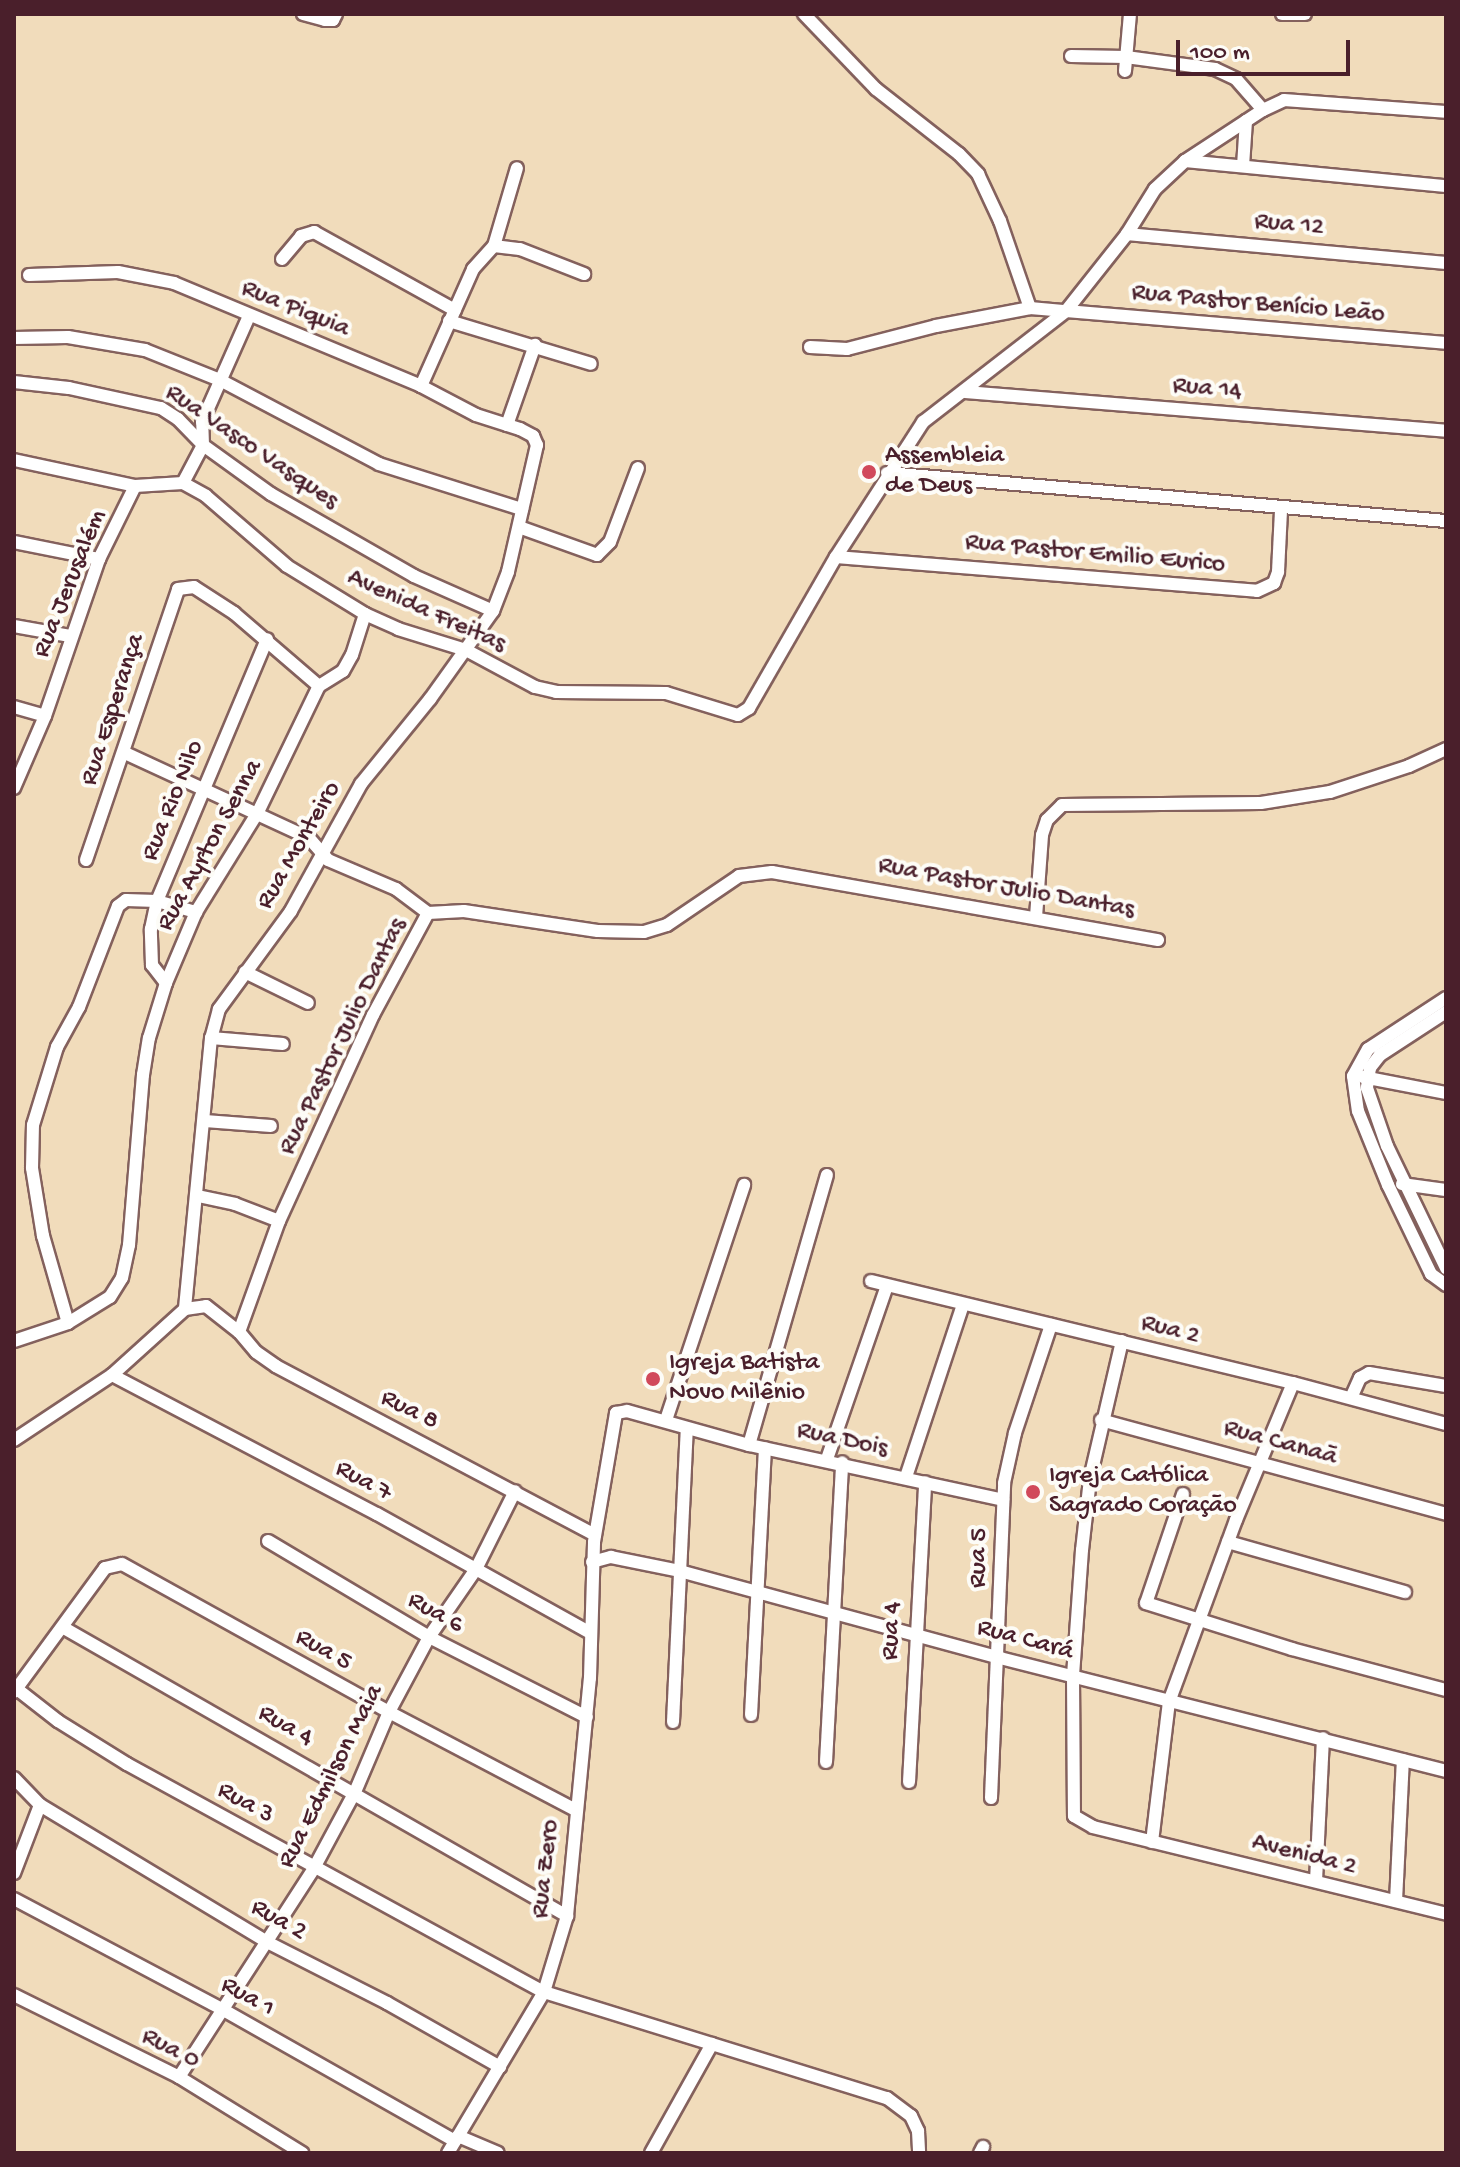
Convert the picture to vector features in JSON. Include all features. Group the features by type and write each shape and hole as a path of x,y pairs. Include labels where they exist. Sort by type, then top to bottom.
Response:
{"street":[{"path":"304,15 333,20 336,14"},
{"path":"804,14 893,104 959,154 978,174 1000,221 1030,308"},
{"path":"1125,71 1130,14"},
{"path":"1282,14 1305,14"},
{"path":"1071,56 1126,57 1228,73 1263,110"},
{"name":"Rua Pastor Benício Leão","path":"761,689 836,557 887,473 923,422 1066,311 1127,234 1155,189 1185,161 1276,104 1310,99 1446,112"},
{"path":"1243,166 1246,121"},
{"path":"1185,161 1446,186"},
{"path":"421,386 479,259 494,246 517,168"},
{"path":"282,259 301,236 314,232 452,316 591,364"},
{"name":"Rua 12","path":"1127,234 1446,263"},
{"path":"494,246 520,249 584,274"},
{"name":"Rua Piquia","path":"29,275 118,272 174,283 421,386 476,415 533,436"},
{"path":"810,347 847,349 936,326 1030,308 1066,311"},
{"name":"Rua Pastor Benício Leão","path":"1066,311 1446,343"},
{"path":"14,460 135,486 183,483 203,445 202,422 249,316"},
{"path":"14,338 68,337 145,350 220,380 379,464 522,509"},
{"path":"507,425 535,345"},
{"name":"Rua Vasco Vasques","path":"14,382 69,388 161,408 178,419 203,445 271,494 414,576 493,611"},
{"name":"Rua 14","path":"965,392 1446,431"},
{"name":"Rua Monteiro","path":"185,1309 211,1038 219,1009 291,911 371,770 493,611 519,527 536,452 533,436"},
{"path":"519,527 597,555 610,542 638,468"},
{"path":"887,473 1281,510 1446,521"},
{"name":"Avenida Freitas","path":"183,483 206,496 287,566 365,614 398,629 466,650 535,687 556,692 666,693 735,715 747,711 761,689"},
{"name":"Rua Jerusalém","path":"14,788 45,716 99,559 135,486"},
{"name":"Rua Pastor Emilio Eurico","path":"836,557 1257,591 1274,583 1278,572 1281,510"},
{"path":"14,542 99,559"},
{"name":"Rua Esperança","path":"86,860 125,753 178,589 194,587 267,639"},
{"name":"Rua Ayrton Senna","path":"14,1341 68,1323 110,1297 122,1278 129,1245 143,1075 149,1038 166,983 196,912 258,812 319,686 343,671 352,655 365,614"},
{"path":"14,626 70,636"},
{"path":"267,639 319,686"},
{"name":"Rua Rio Nilo","path":"166,983 152,965 151,929 157,901 201,790 267,639"},
{"path":"14,707 45,716"},
{"path":"1036,917 1042,835 1047,820 1062,805 1261,803 1330,792 1409,766 1446,749"},
{"path":"125,753 309,838 338,866 396,889 428,913"},
{"name":"Rua Pastor Julio Dantas","path":"239,1332 279,1221 373,1015 428,913 464,911 598,931 644,932 667,925 739,876 752,872 792,874 1158,940"},
{"path":"68,1323 43,1236 32,1168 33,1125 57,1047 79,1007 118,906 126,900 157,901 196,912"},
{"path":"245,972 308,1003"},
{"path":"1445,1003 1368,1049 1353,1076 1358,1111 1388,1185 1431,1274 1446,1285"},
{"path":"1445,1003 1380,1055 1368,1077 1372,1109 1446,1268"},
{"path":"211,1038 283,1044"},
{"path":"1353,1076 1446,1093"},
{"path":"205,1121 271,1126"},
{"path":"749,1445 827,1175"},
{"path":"1388,1185 1406,1184 1446,1190"},
{"path":"666,1420 744,1185"},
{"path":"198,1196 235,1204 279,1221"},
{"name":"Rua 2","path":"871,1281 1351,1398"},
{"path":"827,1459 887,1286"},
{"path":"906,1477 963,1305"},
{"name":"Rua 8","path":"185,1309 206,1306 276,1366 515,1491 595,1538 611,1557"},
{"path":"14,1440 112,1375 185,1309"},
{"name":"Rua 5","path":"991,1798 1000,1658 1003,1500 1015,1433 1051,1325"},
{"path":"1073,1677 1088,1493 1101,1420 1122,1341"},
{"path":"1446,1386 1369,1373 1360,1378 1351,1398 1446,1424"},
{"name":"Rua 7","path":"112,1375 591,1633"},
{"path":"1152,1842 1169,1702 1228,1542 1293,1383"},
{"name":"Rua Zero","path":"448,2153 544,1992 567,1916 587,1717 592,1562 614,1416 618,1410 627,1411"},
{"name":"Rua Dois","path":"627,1411 749,1445 842,1462 1003,1500"},
{"name":"Rua Canaã","path":"1101,1420 1260,1460 1446,1514"},
{"path":"673,1722 687,1429"},
{"path":"751,1715 760,1591 765,1448"},
{"path":"826,1762 842,1462"},
{"name":"Rua 4","path":"909,1782 925,1482"},
{"name":"Rua Edmilson Maia","path":"179,2077 220,2008 314,1868 355,1792 389,1712 429,1637 476,1569 515,1491"},
{"path":"1183,1494 1146,1603 1292,1649 1446,1690"},
{"name":"Rua 6","path":"268,1541 429,1637 587,1717"},
{"path":"1228,1542 1405,1592"},
{"name":"Rua Cará","path":"592,1562 611,1557 680,1571 1000,1658 1446,1771"},
{"name":"Rua 5","path":"64,1628 109,1565 122,1564 389,1712 576,1810"},
{"path":"16,1690 64,1628"},
{"name":"Rua 4","path":"64,1628 567,1916"},
{"name":"Avenida 2","path":"1073,1677 1073,1804 1074,1816 1079,1822 1446,1914"},
{"name":"Rua 3","path":"16,1690 58,1721 127,1764 544,1992 887,2098 911,2116 918,2131 919,2153"},
{"path":"1316,1881 1323,1738"},
{"path":"1396,1901 1403,1760"},
{"path":"14,1778 40,1805 14,1873"},
{"name":"Rua 2","path":"40,1805 267,1942 387,2003 500,2067"},
{"name":"Rua 1","path":"14,1899 457,2138 498,2153"},
{"name":"Rua 0","path":"14,1995 179,2077 302,2153"},
{"path":"651,2153 712,2044"}],"place":[{"name":"Assembleia de Deus","path":"869,472"},
{"name":"Igreja Batista Novo Milênio","path":"653,1379"},
{"name":"Igreja Católica Sagrado Coração","path":"1033,1492"}]}
